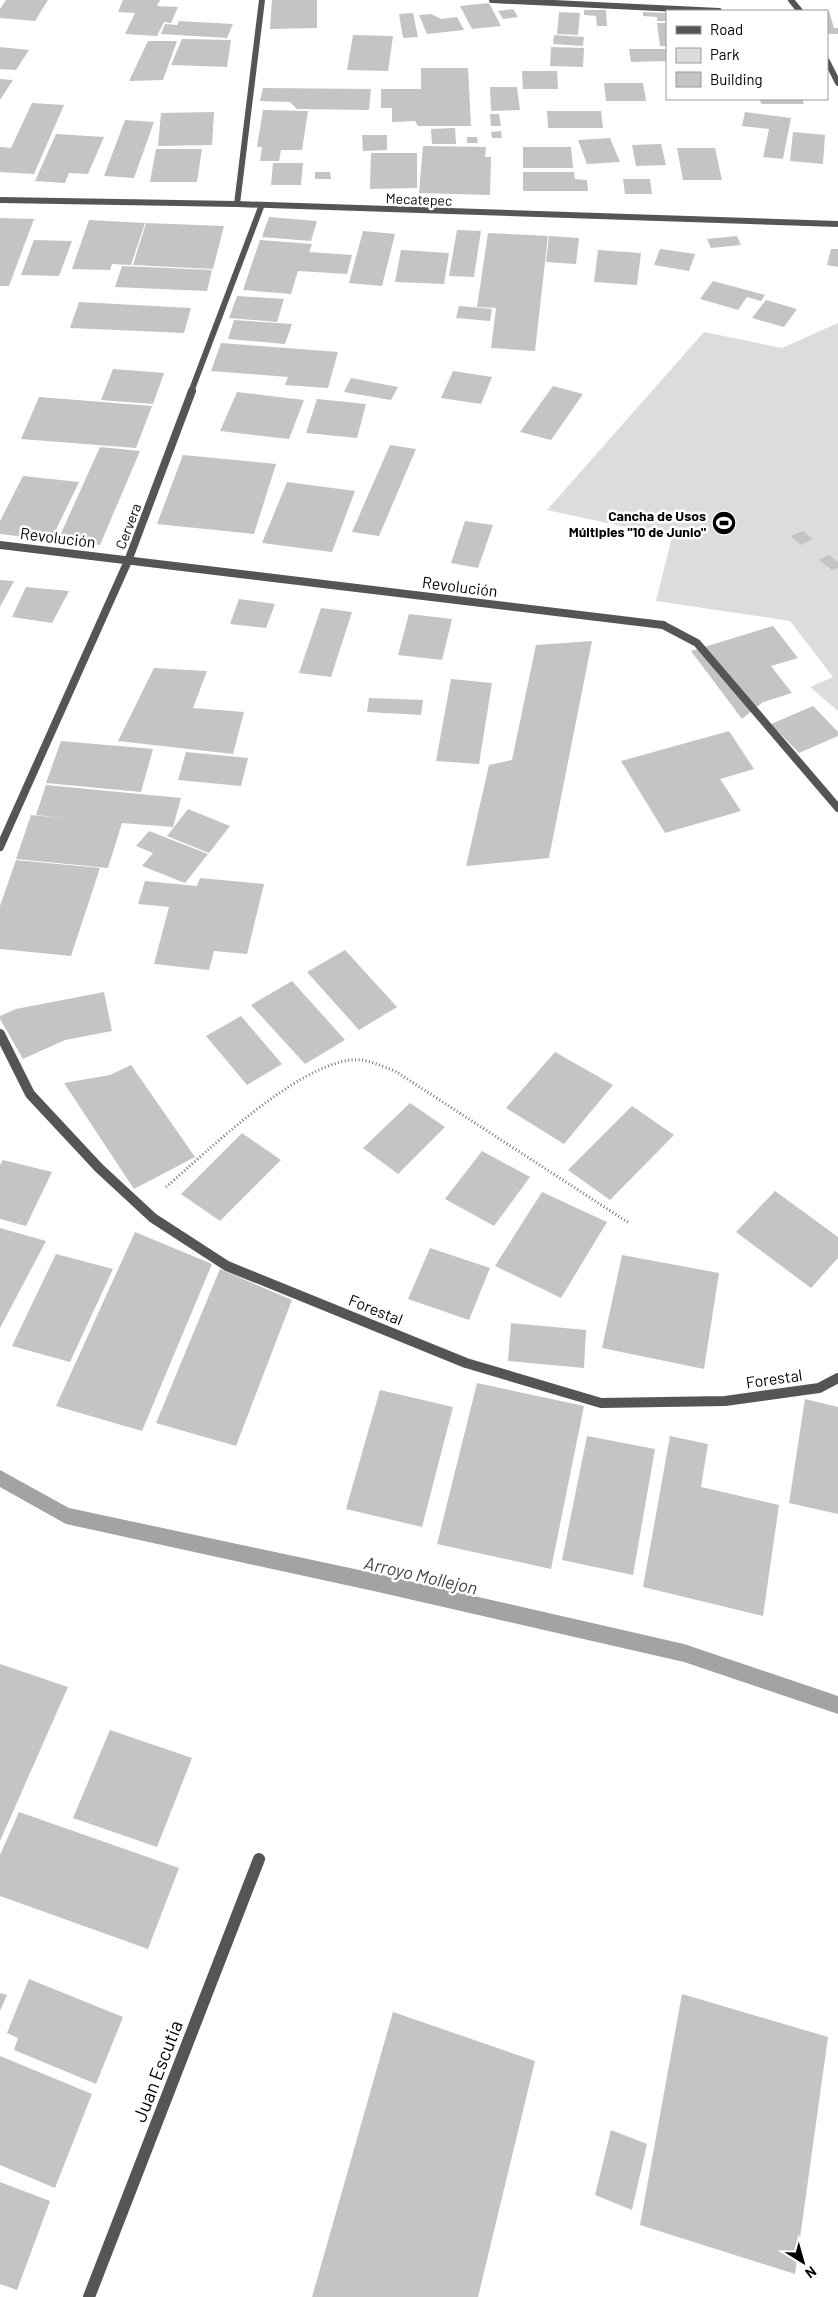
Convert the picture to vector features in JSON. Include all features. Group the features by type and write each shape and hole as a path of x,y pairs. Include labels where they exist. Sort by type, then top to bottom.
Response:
{"street":[{"path":"237,204 262,0"},
{"path":"492,0 701,10"},
{"path":"791,0 799,10"},
{"path":"828,63 838,83"},
{"name":"Mecatepec","path":"0,200 237,204 838,224"},
{"name":"Cervera","path":"0,847 128,561 261,206"},
{"name":"Revolución","path":"0,545 663,625 697,643 838,808"},
{"name":"Forestal","path":"0,1034 30,1094 99,1168 153,1218 227,1266 466,1363 602,1403 725,1401 820,1388 838,1378"},
{"name":"Juan Escutia","path":"89,2297 259,1859"}],"path":[{"path":"141,1207 273,1098 319,1071 350,1060 370,1061 394,1071 629,1223"}],"green space":[{"name":"Cancha de Usos Múltiples \"10 de Junio\"","path":"838,323 838,711 810,687 833,677 790,621 656,601 672,537 547,510 704,332 782,348"}],"building":[{"path":"6,0 48,0 35,21 0,18 0,9"},
{"path":"123,0 160,0 157,6 178,7 171,23 164,22 157,36 125,34 135,13 118,12"},
{"path":"272,0 317,0 317,28 270,29"},
{"path":"489,3 501,26 472,29 460,6"},
{"path":"513,9 518,17 503,19 498,11"},
{"path":"584,10 606,10 607,26 597,26 596,16 584,15"},
{"path":"828,11 834,28 838,28 838,34 828,34"},
{"path":"559,12 580,13 578,35 557,34"},
{"path":"643,12 666,13 666,21 657,21 657,17 643,16"},
{"path":"413,13 418,37 403,38 399,14"},
{"path":"431,14 441,19 457,17 464,30 427,34 419,15"},
{"path":"179,21 233,24 227,38 161,34 165,24 177,25"},
{"path":"657,23 666,23 666,46 660,46"},
{"path":"353,35 393,36 388,71 347,70"},
{"path":"554,35 584,37 583,46 553,44"},
{"path":"182,39 231,40 227,67 171,65"},
{"path":"148,41 177,41 163,80 129,81"},
{"path":"0,47 29,50 16,70 0,69"},
{"path":"551,47 584,48 583,67 550,66"},
{"path":"629,49 666,49 666,61 631,62"},
{"path":"421,68 468,68 471,126 418,126 415,121 392,122 392,108 381,108 381,89 421,89"},
{"path":"522,71 557,71 558,89 523,89"},
{"path":"0,79 13,80 0,100"},
{"path":"604,83 643,83 646,101 606,101"},
{"path":"490,87 517,87 520,110 491,111"},
{"path":"263,88 371,89 369,110 297,109 290,102 260,101"},
{"path":"760,100 802,100 804,104 761,104"},
{"path":"32,103 64,105 34,174 0,172 0,147 11,148"},
{"path":"263,110 308,111 302,150 281,150 279,161 260,161 262,147 257,147"},
{"path":"547,111 601,111 603,128 548,128"},
{"path":"214,112 212,145 158,146 161,113"},
{"path":"745,112 791,118 783,159 763,157 769,129 742,126"},
{"path":"490,114 499,114 501,126 491,126"},
{"path":"125,120 154,122 134,178 104,176"},
{"path":"455,128 456,144 432,144 431,129"},
{"path":"501,131 502,138 492,138 491,132"},
{"path":"793,132 825,135 823,164 790,161"},
{"path":"56,134 104,137 88,174 69,173 65,183 35,181"},
{"path":"362,135 387,135 387,150 363,151"},
{"path":"467,137 477,137 478,143 467,143"},
{"path":"610,138 620,162 587,164 578,140"},
{"path":"661,144 666,165 636,166 632,145"},
{"path":"423,146 486,147 485,157 491,157 490,195 419,193"},
{"path":"523,147 571,147 573,168 523,168"},
{"path":"677,148 715,148 722,180 683,180"},
{"path":"156,149 202,149 197,182 150,182"},
{"path":"371,153 417,153 417,188 370,189"},
{"path":"273,163 303,163 301,185 271,185"},
{"path":"315,172 330,172 331,179 315,179"},
{"path":"523,172 574,172 575,179 587,180 588,191 523,191"},
{"path":"623,179 650,179 652,194 625,194"},
{"path":"269,217 317,221 311,241 262,237"},
{"path":"0,218 34,219 9,286 0,286"},
{"path":"89,220 145,223 131,265 112,264 110,270 72,269"},
{"path":"146,223 224,226 213,269 133,265"},
{"path":"457,230 481,231 474,277 449,276"},
{"path":"363,231 395,234 382,286 349,283"},
{"path":"488,233 548,236 535,351 491,348 496,308 477,307"},
{"path":"549,236 579,238 576,264 546,262"},
{"path":"737,236 741,245 711,248 707,239"},
{"path":"34,240 72,241 59,276 21,275"},
{"path":"260,240 312,244 309,252 352,255 347,274 298,271 291,294 243,290"},
{"path":"660,249 695,254 689,271 654,265"},
{"path":"831,249 838,249 838,267 827,265"},
{"path":"401,250 449,253 444,284 395,282"},
{"path":"598,250 641,253 637,285 594,282"},
{"path":"122,266 212,270 207,291 115,287"},
{"path":"713,281 765,295 761,301 747,297 738,310 700,299"},
{"path":"237,296 284,299 277,322 229,318"},
{"path":"766,300 797,309 784,327 752,318"},
{"path":"79,302 191,308 184,333 70,328"},
{"path":"459,306 492,309 490,321 456,318"},
{"path":"234,320 292,324 285,344 228,339"},
{"path":"221,343 338,352 328,388 285,385 288,377 211,371"},
{"path":"113,369 164,373 153,404 101,400"},
{"path":"453,371 492,377 481,404 441,398"},
{"path":"351,378 398,387 391,400 344,392"},
{"path":"553,386 583,394 551,440 520,432"},
{"path":"237,392 304,400 289,439 220,431"},
{"path":"39,397 152,406 136,448 21,439"},
{"path":"317,399 366,404 357,438 306,433"},
{"path":"390,445 416,449 379,536 352,532"},
{"path":"100,447 140,451 100,545 58,540"},
{"path":"183,455 276,464 254,534 157,524"},
{"path":"23,476 79,482 51,540 0,534 0,521"},
{"path":"287,482 355,491 332,552 262,543"},
{"path":"465,521 493,525 478,568 451,563"},
{"path":"803,531 813,539 801,545 791,536"},
{"path":"829,555 838,562 838,568 832,570 819,560"},
{"path":"0,580 14,581 0,607"},
{"path":"26,587 69,591 52,623 12,617"},
{"path":"239,599 275,604 266,628 230,624"},
{"path":"321,608 352,612 331,677 299,673"},
{"path":"409,614 452,619 442,660 398,655"},
{"path":"773,626 798,658 771,666 792,693 763,702 742,719 691,651"},
{"path":"592,641 549,858 466,866 489,765 512,760 536,645"},
{"path":"154,668 207,671 193,708 244,712 233,754 118,741"},
{"path":"451,679 492,683 479,764 436,761"},
{"path":"369,698 423,700 421,715 367,712"},
{"path":"813,706 838,732 838,736 799,753 771,724"},
{"path":"729,731 754,769 720,779 741,811 665,833 621,761"},
{"path":"61,741 153,749 141,792 46,783"},
{"path":"186,752 248,758 241,786 178,780"},
{"path":"46,785 181,798 173,827 122,823 108,868 16,859 31,815 71,819 36,815"},
{"path":"188,809 230,826 209,853 167,836"},
{"path":"149,831 208,854 185,883 142,866 153,853 136,846"},
{"path":"16,860 100,868 71,956 0,949 0,906"},
{"path":"200,878 264,884 247,954 214,951 209,970 154,964 169,907 138,904 145,881 197,886"},
{"path":"345,950 397,1007 359,1030 307,972"},
{"path":"292,981 345,1040 305,1064 251,1005"},
{"path":"104,992 112,1031 65,1040 23,1059 0,1019 0,1016 16,1009"},
{"path":"241,1016 282,1064 247,1085 206,1036"},
{"path":"555,1052 613,1085 564,1144 506,1108"},
{"path":"131,1065 195,1157 134,1189 64,1083 110,1075"},
{"path":"410,1103 445,1127 398,1174 363,1148"},
{"path":"632,1106 674,1135 610,1200 568,1170"},
{"path":"242,1133 281,1160 220,1221 181,1194"},
{"path":"482,1151 530,1177 494,1226 445,1199"},
{"path":"3,1160 52,1172 26,1226 0,1219 0,1165"},
{"path":"775,1191 838,1237 838,1258 811,1288 736,1232"},
{"path":"542,1192 607,1222 561,1298 495,1266"},
{"path":"0,1228 46,1241 0,1328"},
{"path":"135,1232 212,1264 142,1431 56,1406"},
{"path":"430,1248 490,1268 469,1320 408,1299"},
{"path":"56,1254 113,1269 70,1362 12,1346"},
{"path":"622,1255 719,1273 704,1369 602,1348"},
{"path":"220,1269 292,1300 236,1446 156,1423"},
{"path":"511,1323 586,1330 584,1368 508,1361"},
{"path":"477,1383 584,1406 551,1569 437,1544"},
{"path":"380,1390 453,1407 422,1527 346,1509"},
{"path":"805,1399 838,1407 838,1514 789,1503"},
{"path":"587,1436 655,1449 633,1575 562,1560"},
{"path":"670,1436 708,1444 701,1487 779,1505 763,1616 643,1587"},
{"path":"0,1664 68,1687 0,1841"},
{"path":"110,1730 192,1758 157,1847 73,1818"},
{"path":"19,1812 179,1868 148,1949 0,1896 0,1855"},
{"path":"29,1979 123,2017 96,2084 14,2050 18,2038 7,2033"},
{"path":"0,1993 7,1995 0,2011"},
{"path":"682,1994 828,2037 795,2274 640,2225"},
{"path":"393,2012 535,2061 478,2297 312,2297"},
{"path":"0,2056 92,2094 55,2188 0,2165"},
{"path":"611,2130 647,2144 632,2210 595,2195"},
{"path":"0,2182 50,2201 17,2290 0,2284"}],"waterway":[{"name":"Arroyo Mollejon","path":"0,1478 66,1516 378,1583 684,1653 838,1705"}],"place":[{"name":"Cancha de Usos Múltiples \"10 de Junio\"","path":"724,523"}]}
